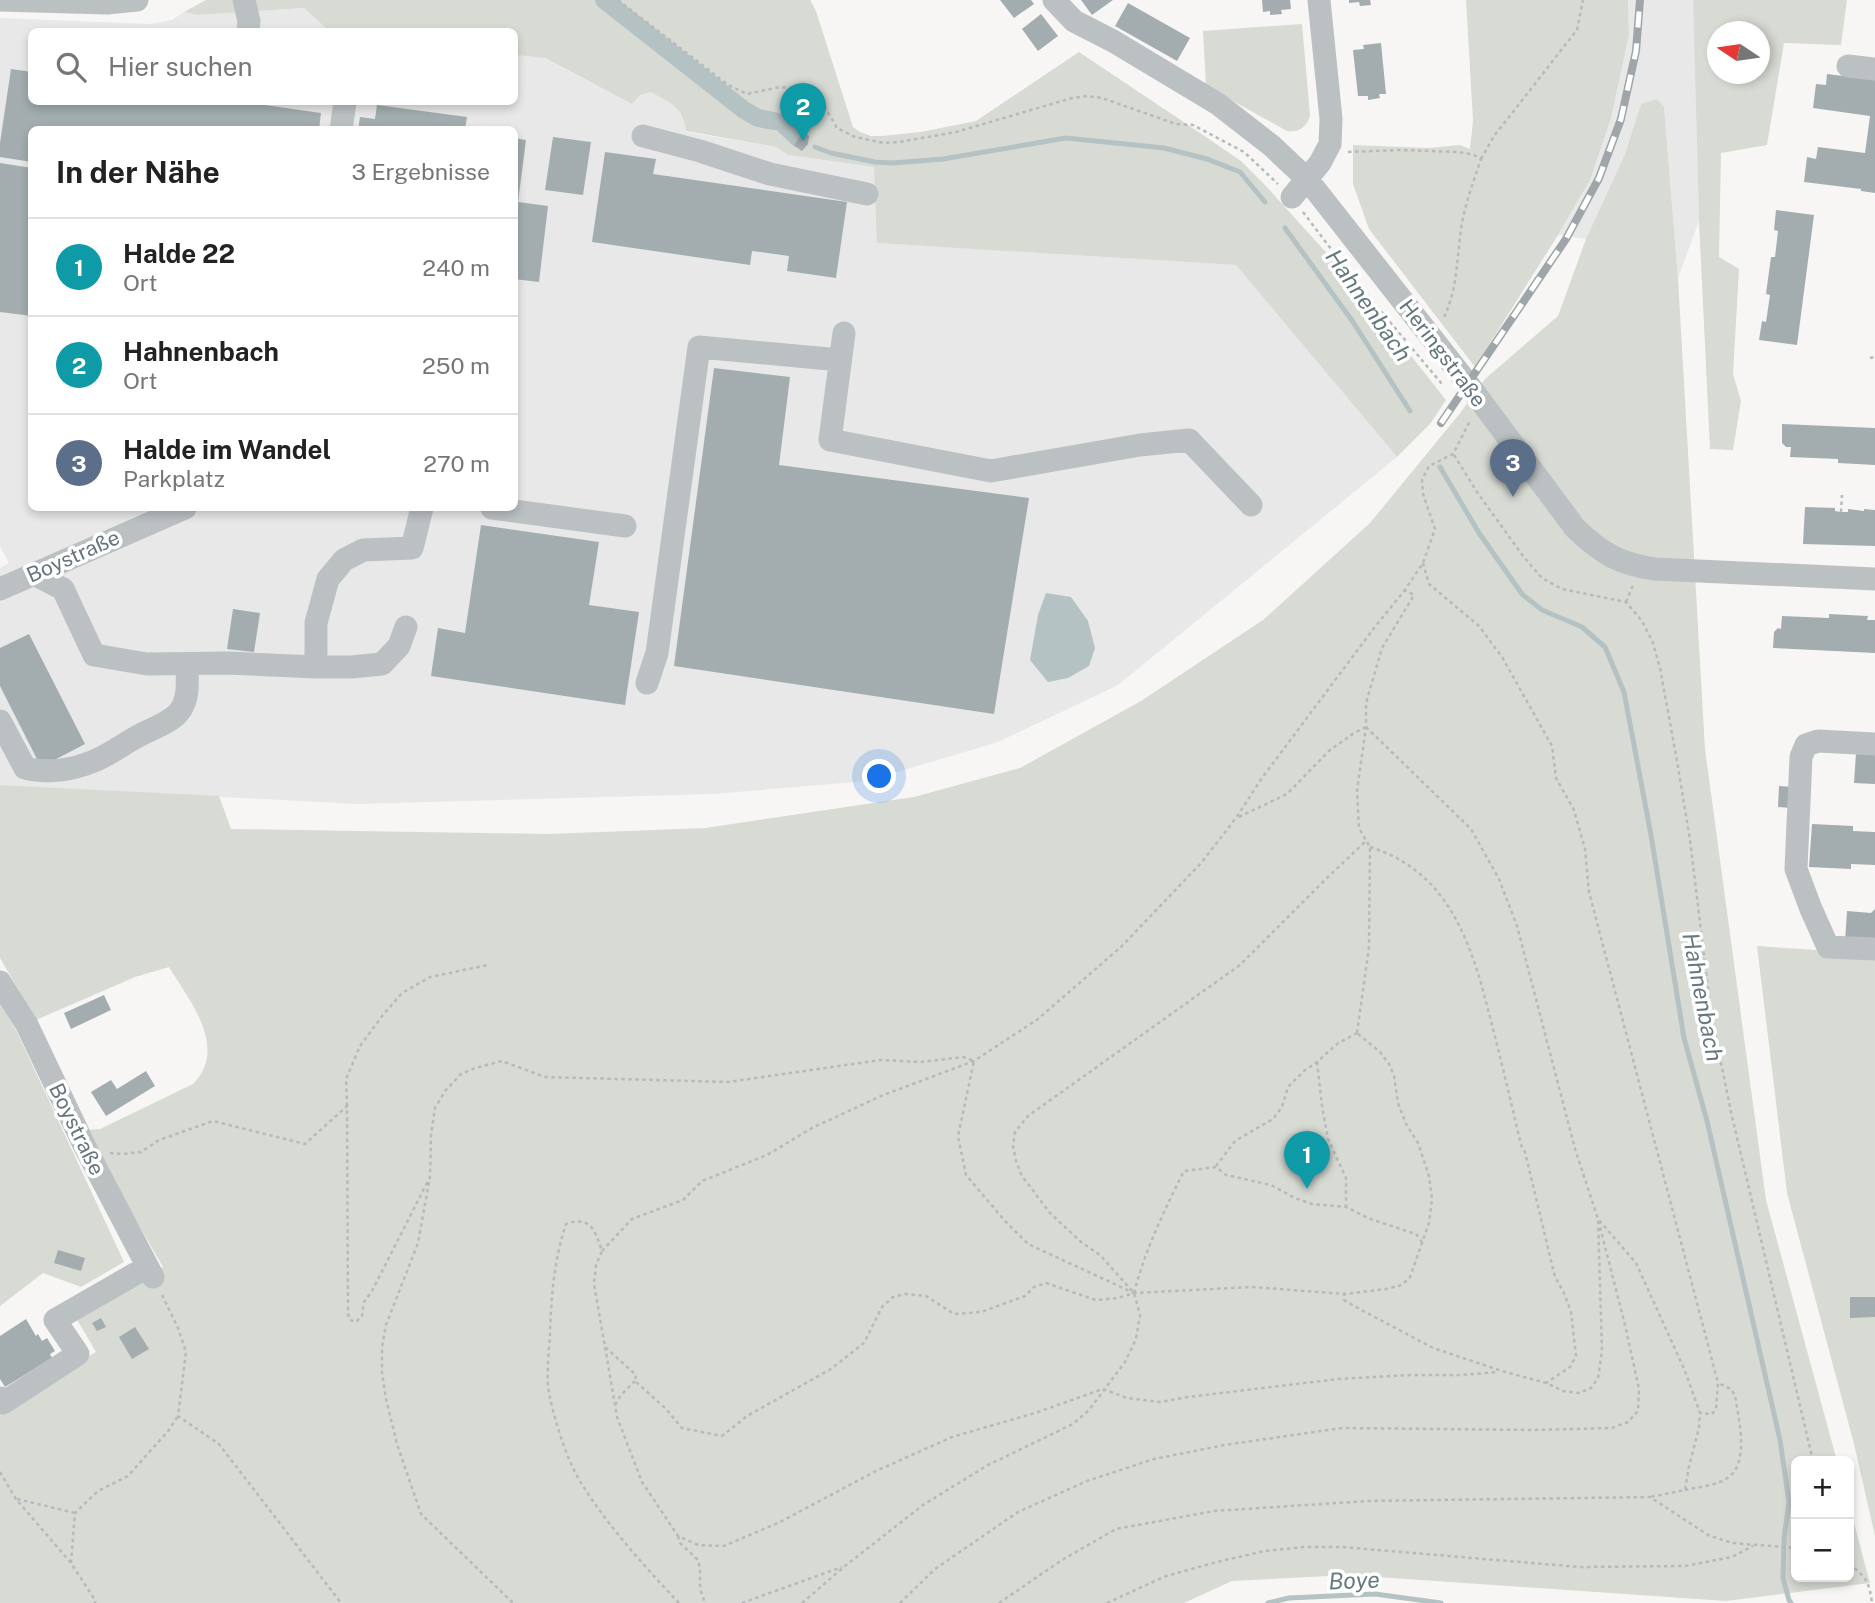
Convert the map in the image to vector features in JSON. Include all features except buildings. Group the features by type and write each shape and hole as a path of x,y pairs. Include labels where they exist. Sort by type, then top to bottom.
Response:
{"street":[{"path":"0,0 107,3 137,0"},
{"path":"244,0 248,28"},
{"name":"Heringstraße","path":"1054,0 1074,21 1113,41 1218,104 1272,146 1307,179 1589,542 1621,562 1655,569 1875,579"},
{"path":"1291,198 1320,163 1330,144 1331,119 1320,0"},
{"path":"1848,66 1875,69"},
{"path":"342,126 345,105"},
{"path":"643,136 770,174 867,194"},
{"path":"844,332 830,440 991,471 1140,445 1189,440 1251,505"},
{"path":"648,683 657,653 699,347 840,360"},
{"name":"Boystraße","path":"0,589 178,511"},
{"path":"316,667 316,622 328,579 344,560 363,550 412,548 421,511"},
{"path":"514,511 625,526"},
{"path":"34,574 63,589 94,655 147,664 229,663 316,667 382,664 399,646 406,626"},
{"path":"0,721 25,768 43,772 94,761 132,738 174,718 181,711 187,697 187,664"},
{"path":"1875,744 1818,741 1806,745 1801,757 1796,869 1828,947 1875,949"},
{"name":"Boystraße","path":"0,982 27,1025 85,1147 150,1272"},
{"path":"0,1398 3,1403 78,1354 55,1320 150,1272"}],"path":[{"path":"618,0 728,85 747,94 780,87 804,89 822,102 836,128 864,140 899,142 956,132 1072,98 1094,97 1176,124 1193,125 1244,152 1291,198 1438,381 1446,383"},
{"path":"1429,334 1442,321 1453,294 1462,223 1481,159 1494,136 1577,30 1583,0"},
{"path":"1327,150 1459,152 1481,159"},
{"path":"1870,358 1875,357"},
{"path":"705,1603 700,1589 700,1567 696,1559 680,1544 678,1536 642,1482 623,1437 594,1284 596,1265 602,1251 632,1219 683,1200 702,1181 767,1156 812,1128 881,1096 974,1062 1038,1019 1122,946 1202,862 1423,563 1435,529 1423,495 1422,480 1429,466 1453,454 1472,418"},
{"path":"1453,454 1477,492 1542,578 1562,589 1626,602 1642,621 1653,643 1660,668 1690,840 1714,1025 1731,1112 1812,1456"},
{"path":"1841,512 1842,495"},
{"path":"1423,563 1429,584 1479,626 1502,657 1552,746 1556,778 1574,810 1585,849 1589,892 1718,1383 1716,1409 1712,1414 1700,1413"},
{"path":"1626,602 1633,585"},
{"path":"1357,1033 1368,947 1370,847 1359,828 1357,792 1366,727 1366,703 1382,648 1414,595 1405,590"},
{"path":"1236,818 1287,794 1330,750 1366,727"},
{"path":"901,1603 935,1569 1018,1512 1087,1481 1154,1459 1225,1445 1343,1428 1612,1428 1628,1422 1638,1410 1639,1389 1598,1219 1575,1149 1517,926 1499,879 1471,829 1366,727"},
{"path":"802,1603 923,1505 977,1472 1073,1424 1088,1410 1125,1362 1136,1339 1140,1315 1134,1293 1100,1255 1062,1225 1040,1202 1022,1175 1016,1160 1013,1146 1015,1132 1028,1116 1240,965 1366,841"},
{"path":"1370,847 1389,853 1408,864 1436,889 1467,939 1525,1152 1555,1277 1571,1312 1576,1356 1570,1367 1546,1383"},
{"path":"430,1177 364,1302 362,1316 359,1321 352,1322 348,1314 346,1079 360,1046 402,993 430,977 488,965"},
{"path":"1216,1167 1235,1141 1273,1119 1282,1107 1288,1087 1304,1071 1337,1044 1357,1033"},
{"path":"635,1381 665,1408 682,1428 722,1436 747,1416 831,1369 864,1343 882,1307 893,1297 905,1294 926,1296 954,1314 981,1312 1025,1297 1034,1287 1046,1283 1096,1300 1134,1293 1252,1287 1345,1294 1402,1285 1410,1277 1429,1223 1432,1199 1429,1176 1418,1143 1406,1124 1398,1103 1394,1076 1389,1064 1380,1052 1357,1033"},
{"path":"513,1603 421,1514 397,1444 382,1373 382,1347 386,1325 418,1243 430,1177 430,1135 435,1108 445,1090 461,1074 502,1061 545,1077 728,1082 881,1060 921,1062 963,1057 974,1062"},
{"path":"974,1062 958,1136 966,1175 1028,1244 1134,1293"},
{"path":"1317,1062 1328,1139 1346,1178 1346,1207"},
{"path":"85,1147 103,1153 141,1152 159,1140 213,1121 305,1144 347,1106"},
{"path":"1134,1293 1162,1214 1184,1171 1216,1167 1226,1175 1271,1185 1311,1204 1346,1207 1370,1219 1416,1234 1423,1243"},
{"path":"1598,1219 1636,1264 1685,1371 1700,1413 1685,1490"},
{"path":"1345,1294 1344,1300 1433,1348 1546,1383 1563,1391 1579,1393 1591,1388 1598,1378 1602,1351 1598,1219"},
{"path":"602,1251 590,1224 574,1221 566,1224 559,1245 551,1303 548,1391 566,1451 581,1483 612,1526 678,1603"},
{"path":"71,1563 75,1514 98,1490 128,1476 178,1416 186,1352 178,1328 150,1272"},
{"path":"605,1347 636,1376 635,1381 615,1405"},
{"path":"678,1536 698,1545 724,1546 780,1522 876,1471 952,1437 1035,1413 1103,1389 1127,1398 1160,1402 1338,1379 1502,1371"},
{"path":"999,1603 1062,1560 1116,1530 1214,1511 1368,1501 1650,1497 1723,1481 1732,1474 1739,1462 1741,1447 1735,1396 1731,1390 1718,1383"},
{"path":"178,1416 219,1444 341,1603"},
{"path":"0,1472 16,1499 71,1563 95,1603"},
{"path":"1650,1497 1709,1535 1732,1544 1791,1548"},
{"path":"16,1499 75,1514"},
{"path":"1107,1603 1166,1576 1221,1560 1304,1546 1592,1567 1685,1566 1732,1557 1756,1545"},
{"path":"742,1603 845,1566"},
{"path":"1854,1568 1863,1575 1872,1603"}],"shaded area":[{"path":"206,0 810,0 816,11 853,127 871,136 921,132 976,121 1079,52 1241,161 1351,280 1446,400 1430,424 1397,457 1236,265 877,243 874,167 788,155 776,147 686,131 679,111 651,92 640,95 632,104 545,58 518,55 518,28 326,28 304,8 197,15 184,12"},
{"path":"1466,0 1628,0 1629,34 1611,118 1590,180 1475,367 1369,229 1353,184 1353,145 1429,148 1460,145 1470,149 1473,121"},
{"path":"1628,0 1693,0 1699,221 1678,278 1664,107 1641,104 1625,154 1586,239 1558,235 1590,180 1629,34"},
{"path":"1693,0 1847,0 1841,45 1784,43 1767,145 1721,153 1719,257 1739,269 1733,374 1741,401 1733,450 1710,449 1699,221"},
{"path":"304,8 326,28 28,28 28,105 518,105 518,55 544,58 632,104 640,95 651,92 677,107 684,118 686,132 776,147 788,155 875,167 878,243 1236,265 1397,457 1118,685 998,742 867,781 713,794 356,804 0,785 0,568 9,563 0,546 0,18 150,24 172,20 184,12 197,15"},
{"path":"1302,24 1310,115 1302,128 1287,131 1206,86 1203,31"},
{"path":"1657,99 1664,107 1678,278 1705,749 1766,1200 1836,1456 1791,1456 1791,1582 1854,1582 1854,1523 1870,1583 1726,1601 1348,1575 1232,1581 1184,1603 0,1603 0,1413 96,1352 76,1318 163,1267 84,1130 100,1129 193,1084 203,1070 207,1040 195,1009 169,967 135,977 36,1020 0,958 0,785 219,796 231,829 549,834 705,828 914,797 1020,768 1141,701 1263,620 1370,523 1485,379 1558,316 1586,239 1625,154 1641,104"},
{"path":"1046,593 1071,597 1088,621 1095,648 1089,666 1068,678 1048,682 1030,660 1038,615"},
{"path":"1757,946 1875,954 1875,1536 1854,1444 1787,1193"},
{"path":"0,1002 17,1032 124,1262 81,1287 43,1273 0,1306"}],"waterway":[{"name":"Hahnenbach","path":"604,0 744,110 758,118 774,121"},
{"name":"Hahnenbach","path":"781,122 799,139"},
{"name":"Hahnenbach","path":"815,147 831,153 893,163 943,159 1066,138 1164,148 1207,159 1240,172 1265,202"},
{"name":"Hahnenbach","path":"1285,228 1353,322 1410,411"},
{"name":"Hahnenbach","path":"1440,467 1479,533 1522,594 1542,610 1582,627 1605,647 1624,692 1651,835 1684,1038 1707,1121 1780,1440 1789,1502 1784,1538 1783,1578 1791,1603"},
{"name":"Boye","path":"1268,1603 1289,1598 1375,1594 1441,1603"}],"railway":[{"path":"1441,423 1566,239 1599,178 1621,119 1636,51 1640,0"}],"place":[{"name":"Hahnenbach","path":"803,141"},
{"name":"Halde im Wandel","path":"1513,497"},
{"name":"Halde 22","path":"1307,1189"}]}
